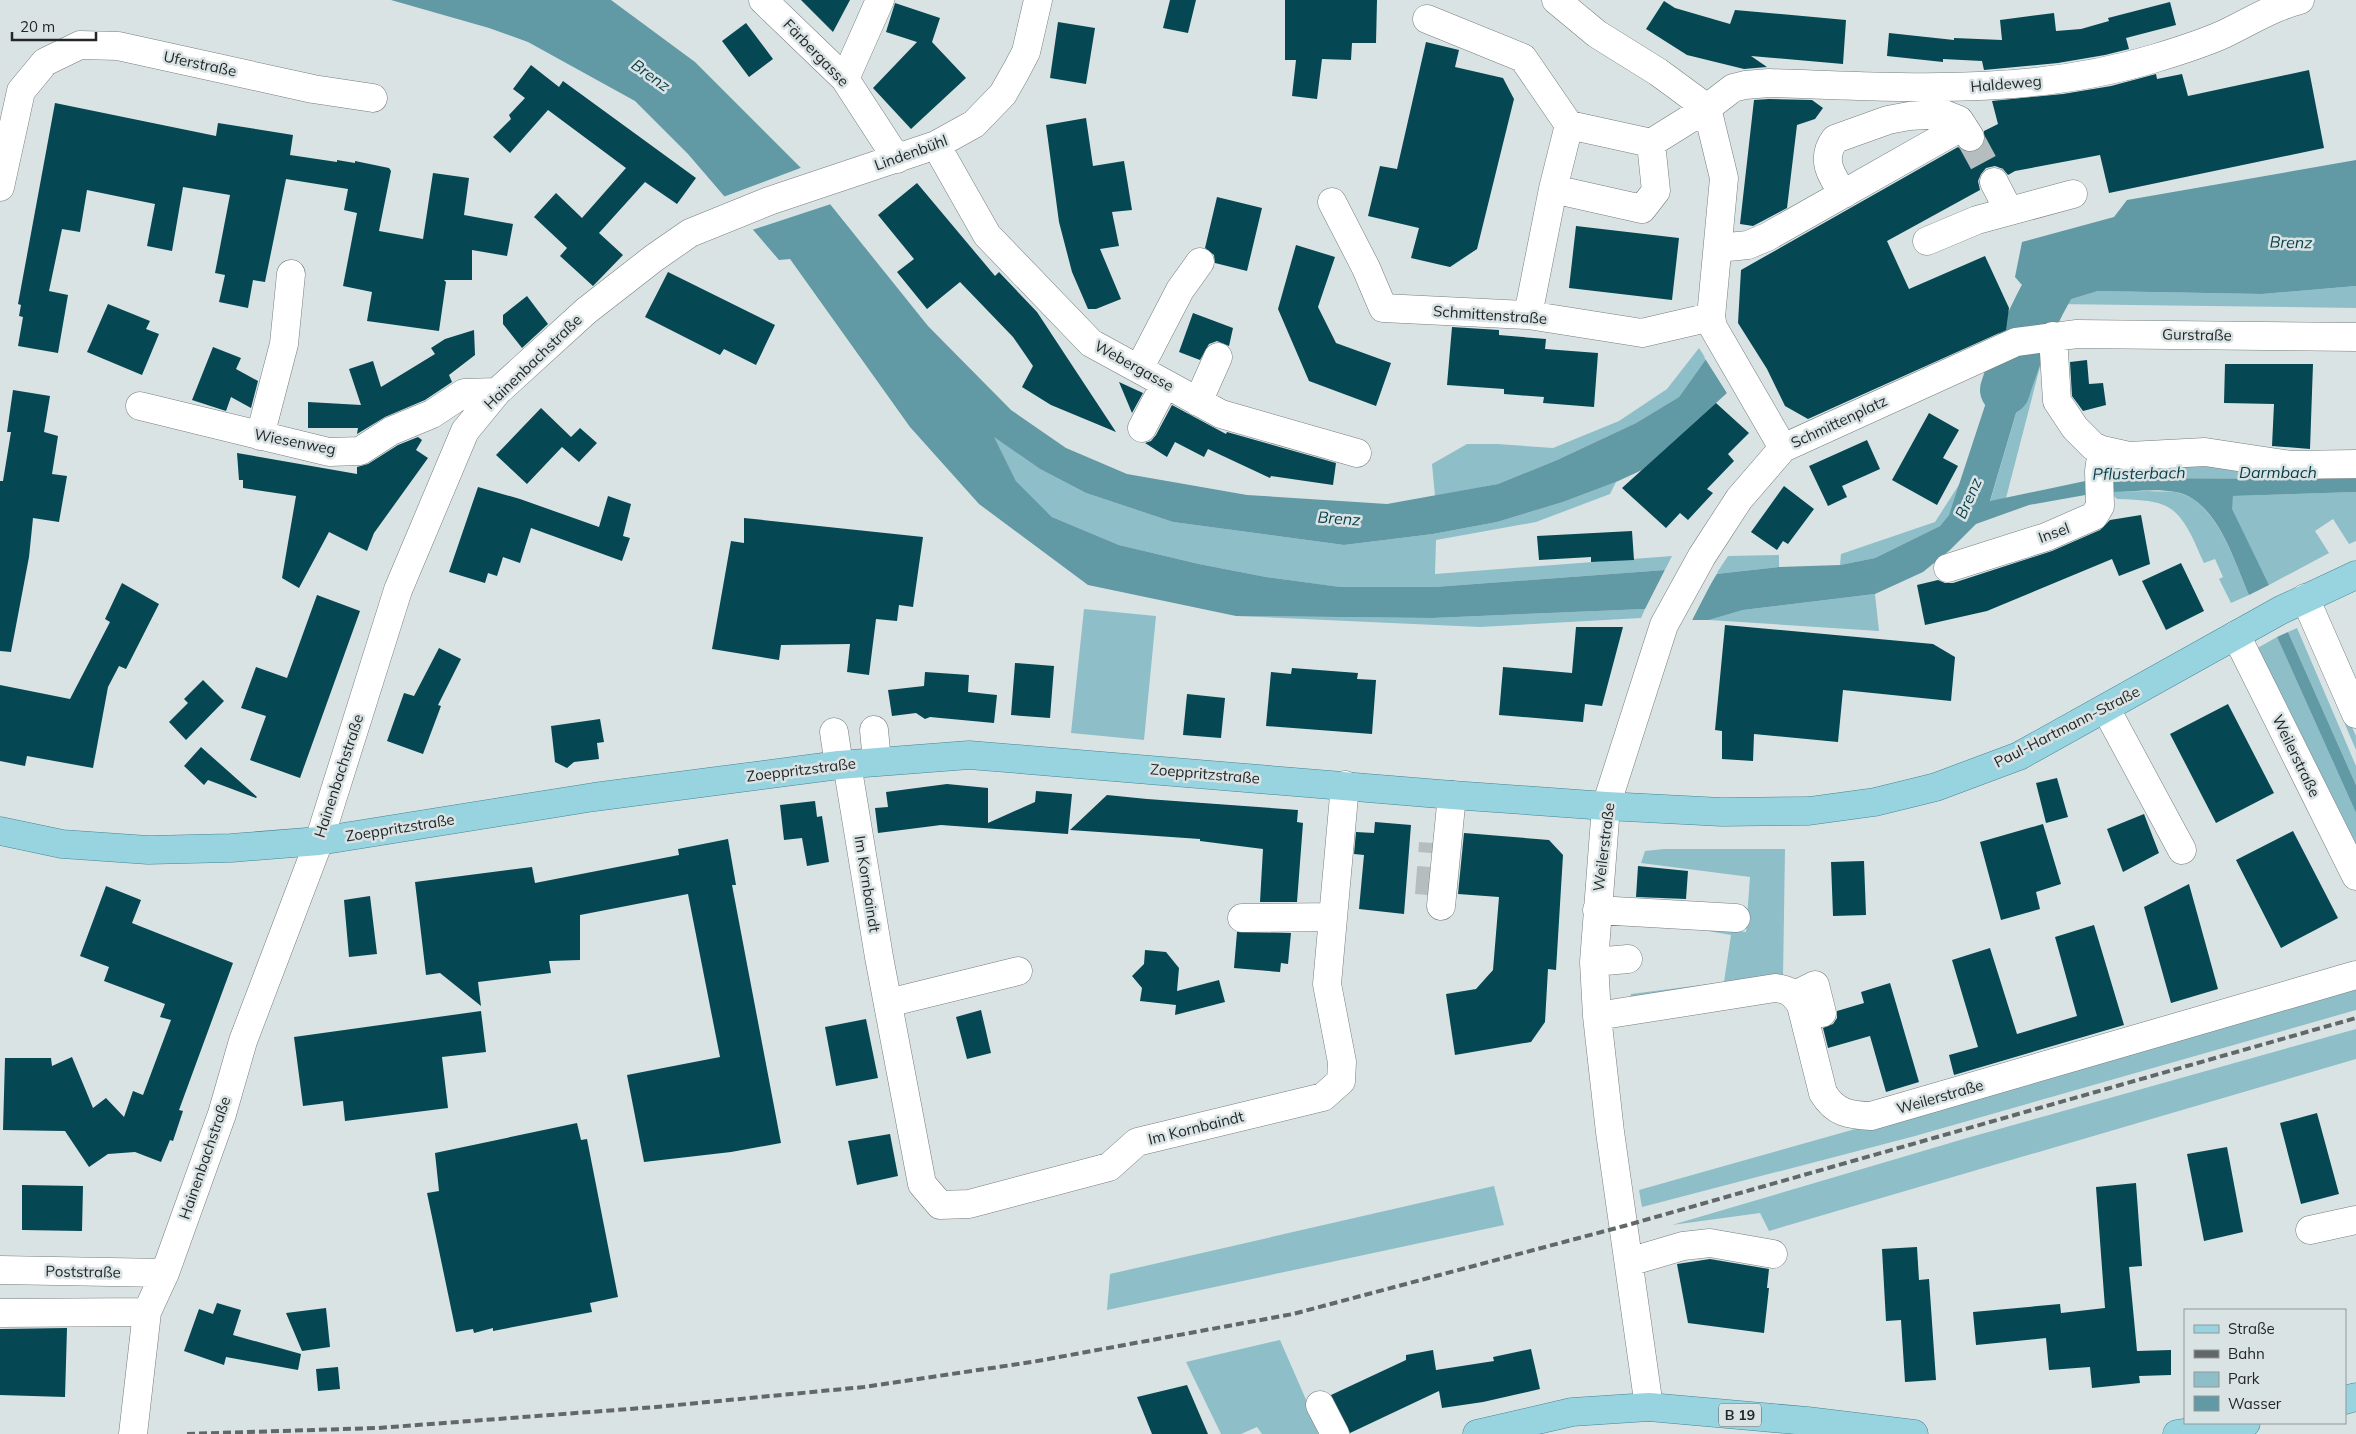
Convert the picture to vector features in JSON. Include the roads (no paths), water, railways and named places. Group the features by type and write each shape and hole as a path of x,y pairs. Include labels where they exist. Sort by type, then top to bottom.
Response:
{"main road":[{"name":"Paul-Hartmann-Straße","path":"1606,806 1722,812 1809,812 1875,802 1936,787 2011,759 2106,710 2236,635 2356,575"},
{"name":"Zoeppritzstraße","path":"0,831 62,844 148,850 231,848 319,840 594,797 843,764 969,755 1345,785 1445,795 1606,806"},
{"name":"B 19","path":"1477,1434 1572,1412 1649,1407 1838,1429 1914,1434"},
{"path":"2177,1434 2214,1431 2242,1424"}],"street":[{"name":"Färbergasse","path":"763,0 845,79 897,159"},
{"path":"845,79 880,0"},
{"name":"Lindenbühl","path":"711,223 769,200 936,145 974,124 1003,94 1026,52 1038,0"},
{"path":"1556,0 1597,34 1658,72 1707,108 1724,178 1714,327 1783,448"},
{"name":"Haldeweg","path":"1651,143 1707,108 1733,88 1756,83 1950,88 1990,87 2077,76 2118,68 2193,46 2300,0"},
{"path":"1427,19 1524,58 1569,124 1651,143 1656,191 1642,209 1553,189"},
{"name":"Uferstraße","path":"0,187 21,91 45,62 80,45 118,46 313,88 373,98"},
{"path":"1718,248 1748,245 1767,237 1844,194 1967,132 1953,116 1944,114 1909,116 1868,126 1835,139 1830,146 1828,165 1830,176 1844,194"},
{"path":"1528,315 1553,189 1569,124"},
{"name":"Webergasse","path":"936,145 987,235 1091,343 1221,414 1357,453"},
{"path":"1994,182 2009,211"},
{"path":"1928,241 1959,226 2073,194"},
{"name":"Schmittenstraße","path":"1332,202 1366,268 1383,308 1528,315 1642,333 1714,327"},
{"name":"Hainenbachstraße","path":"132,1434 148,1312 165,1273 222,1114 243,1041 319,840 398,590 465,431 497,392 586,311 646,264 690,233 711,223"},
{"path":"1139,370 1180,290 1200,262"},
{"path":"260,436 284,344 291,274"},
{"name":"Gurstraße","path":"2046,337 2097,334 2356,337"},
{"path":"2046,337 2057,401 2075,428 2094,446 2102,450 2129,456 2205,452 2291,465 2356,464"},
{"name":"Schmittenplatz","path":"1664,625 1702,556 1739,499 1783,448 2016,342 2046,337"},
{"path":"1198,402 1218,356"},
{"path":"1142,428 1165,384"},
{"name":"Wiesenweg","path":"140,406 329,452 360,451 391,431 432,414 464,393 497,392"},
{"name":"Insel","path":"1948,568 2046,537 2088,520 2098,511 2102,450"},
{"path":"2283,610 2356,714"},
{"name":"Weilerstraße","path":"1649,1407 1610,1132 1597,1016 1594,962 1606,806 1664,625"},
{"name":"Weilerstraße","path":"2236,635 2356,876"},
{"path":"2106,710 2182,850"},
{"path":"874,730 877,761"},
{"name":"Im Kornbaindt","path":"834,732 843,764 922,1184 940,1205 969,1204 1109,1167 1137,1142 1323,1097 1341,1081 1342,1062 1327,984 1345,785"},
{"path":"1433,843 1445,795"},
{"path":"1441,906 1445,795"},
{"path":"1597,910 1736,918"},
{"path":"1242,918 1333,917"},
{"path":"1594,962 1628,959"},
{"path":"1795,995 1821,969"},
{"path":"888,1003 1018,971"},
{"name":"Weilerstraße","path":"1795,995 1801,1005 1823,1093 1830,1104 1842,1112 1871,1116 2356,975"},
{"path":"1795,995 1815,985 1822,1013"},
{"path":"1597,1016 1775,988 1786,988 1795,995"},
{"path":"2310,1230 2356,1220"},
{"path":"1629,1262 1683,1246 1710,1243 1773,1254"},
{"name":"Poststraße","path":"0,1270 165,1273"},
{"path":"0,1313 148,1312"},
{"path":"1320,1406 1334,1434"}],"water":[{"path":"391,0 611,0 695,62 801,168 928,326 1011,410 1066,448 1127,474 1247,495 1387,504 1498,484 1557,460 1636,423 1679,397 1706,359 1727,393 1642,470 1563,502 1497,522 1433,534 1344,545 1173,522 1086,493 1040,469 994,437 1016,481 1052,517 1119,545 1199,564 1266,577 1340,587 1434,587 1665,570 1645,609 1432,618 1236,616 1088,585 979,504 910,427 790,259 779,260 688,154 635,101 528,42 489,28"},
{"path":"2356,160 2356,286 2262,294 2098,291 2055,304 2021,284 2015,277 2022,242 2114,217 2127,200"},
{"path":"2034,352 1990,501 2090,480 2091,494 2029,505 1976,524 1950,550 1923,572 1875,594 1743,610 1709,620 1692,620 1716,574 1779,567 1840,565 1875,558 1940,526 1949,515 1999,363"},
{"path":"2108,478 2356,479 2356,492 2233,496 2232,509 2269,585 2249,595 2222,534 2203,507 2190,497 2176,492 2151,490 2110,492"},
{"path":"2288,632 2356,785 2356,813 2277,637"}],"waterway":[{"name":"Brenz","path":"2005,390 2026,333 2054,278"}],"tunnel":[{"path":"1970,138 1994,182"},
{"path":"1429,895 1433,843"}],"railway":[{"path":"187,1434 378,1428 656,1407 864,1387 1032,1362 1293,1314 1624,1226 2356,1018"}],"water label":[{"name":"Darmbach","path":"2278,472"},
{"name":"Pflusterbach","path":"2139,473"}]}
